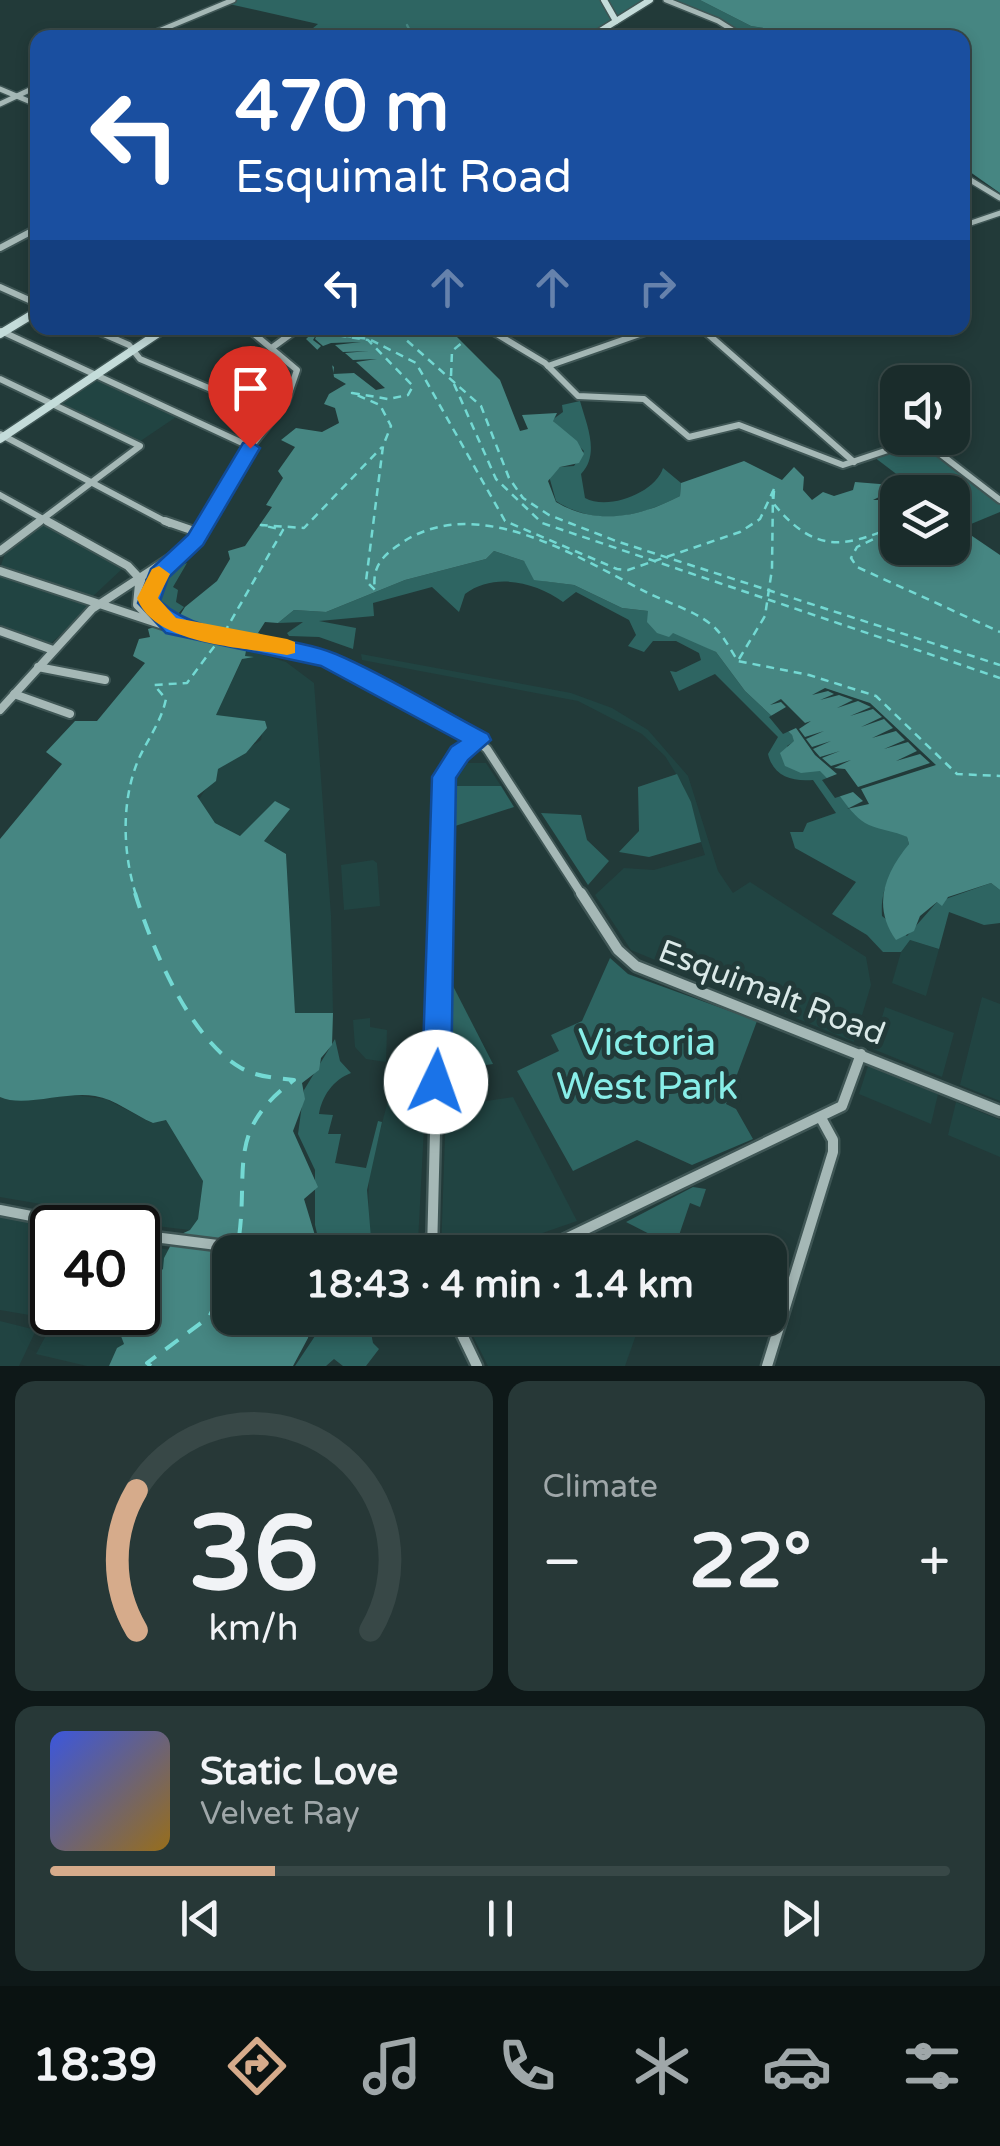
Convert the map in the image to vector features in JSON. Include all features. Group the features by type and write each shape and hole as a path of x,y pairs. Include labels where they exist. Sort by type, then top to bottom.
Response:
{"main road":[{"path":"161,30 233,0"},
{"path":"604,0 616,19"},
{"path":"600,30 650,0"},
{"path":"666,0 732,30"},
{"path":"0,89 30,102"},
{"path":"0,104 30,90"},
{"path":"970,180 1000,198"},
{"path":"970,223 1000,213"},
{"path":"0,248 30,232"},
{"path":"0,287 30,304"},
{"path":"1,332 30,313"},
{"path":"1,332 251,446"},
{"path":"103,335 140,358 275,416"},
{"path":"156,335 2,436 184,531 190,537 186,548"},
{"path":"0,710 8,696 98,604 168,562 200,533 251,446 286,402 297,370 256,335"},
{"path":"272,348 290,335"},
{"path":"498,335 548,366 576,395 586,399 637,397 652,404 689,437 736,424 838,464 880,452"},
{"path":"548,366 637,335"},
{"path":"709,335 854,462"},
{"path":"0,379 140,446 97,483 84,488 0,550"},
{"path":"944,455 1000,500"},
{"path":"0,496 128,566 147,571 168,562"},
{"path":"184,531 200,533"},
{"path":"148,598 168,562"},
{"path":"128,566 141,580 154,621"},
{"name":"Esquimalt Road","path":"0,571 174,627 280,646 340,664 480,740 627,959 648,972 1000,1110"},
{"path":"141,580 134,596 154,621"},
{"path":"0,631 53,650"},
{"path":"38,667 105,680"},
{"path":"8,696 70,714"},
{"path":"432,1234 444,784 455,758 480,740"},
{"path":"574,1235 842,1106 861,1054"},
{"path":"767,1366 833,1152 834,1140 821,1118"},
{"path":"0,1210 30,1216"},
{"path":"160,1238 212,1244"},
{"path":"462,1335 476,1366"}],"shaded area":[{"path":"700,0 1000,0 1000,193 970,172 970,30 776,30 751,26"},
{"path":"310,335 455,335 500,380 520,431 528,429 522,415 557,413 553,421 577,441 584,454 579,463 560,467 548,481 556,502 587,514 618,516 649,509 680,496 681,483 744,461 782,480 794,467 804,477 803,490 812,500 823,492 834,496 853,490 855,482 880,484 880,496 873,500 880,500 880,565 970,565 970,535 1000,555 1000,890 991,883 948,897 942,906 937,902 920,916 914,931 896,940 884,914 884,889 909,844 907,837 862,820 820,771 801,773 785,766 780,753 794,741 792,735 745,691 716,652 673,633 669,637 657,633 647,622 648,611 622,608 574,585 534,580 524,561 494,551 486,559 405,580 326,612 294,610 278,623 265,622 258,633 266,636 253,652 246,651 245,656 254,657 242,659 216,715 265,721 267,728 246,753 218,769 216,781 197,796 215,823 240,836 275,801 290,809 264,841 286,854 295,1013 333,1013 332,1045 321,1058 319,1070 302,1083 305,1099 293,1131 318,1187 304,1199 315,1235 212,1235 212,1335 308,1335 308,1338 293,1366 109,1366 117,1348 124,1344 122,1335 160,1335 160,1272 175,1237 190,1230 198,1219 203,1181 166,1120 153,1123 95,1096 21,1101 0,1097 0,839 62,764 46,752 75,721 97,721 145,663 133,656 139,639 150,637 148,629 177,620 185,607 217,581 230,559 228,551 245,546 272,507 266,505 283,478 278,471 295,447 281,440 296,428 322,432 339,423 335,408 324,404 329,394 346,384 334,377 332,364 306,339"},
{"path":"97,380 176,417 139,442 60,404"},
{"path":"43,523 123,568 91,598 0,568 6,551"},
{"path":"0,576 89,608 49,645 0,627"},
{"path":"247,650 286,662 314,683 331,915 333,1013 295,1013 286,854 264,841 276,827 275,802 240,836 215,823 198,801 218,769 261,740 264,721 215,716 243,658 253,658 244,656"},
{"path":"361,654 571,693 612,708 648,730 688,776 718,871 733,893 750,882 866,957 871,985 854,1042 631,950 595,895 624,868 654,870 705,855 683,785 665,756 642,734 578,701 362,660"},
{"path":"458,763 486,763 501,786 450,786"},
{"path":"373,860 377,863 380,906 344,910 341,865"},
{"path":"910,940 939,949 926,996 892,983 901,952"},
{"path":"982,997 1000,1004 1000,1101 960,1085"},
{"path":"885,1007 954,1033 942,1077 873,1049"},
{"path":"370,1018 370,1027 387,1030 386,1062 366,1059 355,1047 353,1020"},
{"path":"868,1066 938,1094 931,1124 859,1094"},
{"path":"393,1081 423,1083 426,1089 418,1235 370,1235 369,1174"},
{"path":"58,1093 106,1099 152,1123 166,1119 203,1181 198,1219 190,1230 160,1226 160,1205 46,1205 0,1197 0,1097 33,1099"},
{"path":"513,1097 577,1221 537,1235 442,1235 446,1107"},
{"path":"956,1102 1000,1120 1000,1157 948,1135"},
{"path":"0,1216 30,1221 30,1315 0,1310"},
{"path":"160,1248 169,1250 160,1274"},
{"path":"0,1321 30,1328 30,1335 34,1335 19,1366 0,1366"},
{"path":"46,1335 122,1335 124,1344 109,1366 87,1366 36,1354"},
{"path":"472,1335 636,1335 625,1366 488,1366"}],"green space":[{"path":"236,0 645,1 597,30 311,30 318,24 229,4"},
{"path":"669,0 700,0 751,26 776,30 732,30"},
{"path":"580,401 591,449 581,474 585,498 606,502 630,497 651,485 663,468 681,483 680,496 634,514 618,516 587,514 556,501 549,476 560,467 574,466 584,451 552,420 563,412 562,405"},
{"path":"941,455 965,475 898,475 874,457"},
{"path":"970,479 1000,504 1000,512 971,524"},
{"path":"494,551 524,561 543,581 574,585 622,608 648,611 649,618 716,652 745,691 792,735 795,741 787,746 808,771 821,771 858,816 873,826 888,827 907,837 909,844 883,895 882,916 907,936 937,902 991,883 1000,890 1000,923 984,925 949,912 939,949 910,940 901,952 883,952 867,935 832,914 856,882 795,848 790,832 803,832 807,823 836,813 813,780 791,778 774,768 768,754 778,737 715,674 679,691 670,671 701,660 699,653 676,641 653,641 644,652 628,646 636,635 629,620 576,592 563,602 528,585 489,583 465,594 459,612 432,587 373,603 374,616 319,621 356,628 353,649 319,637 289,636 287,633 303,622 278,623 294,610 326,612 405,580 486,559"},
{"path":"187,563 173,587 178,590 176,602 184,607 173,620 164,614 153,594 168,570"},
{"path":"677,774 691,802 701,842 649,857 619,852 639,831 638,787"},
{"path":"450,786 501,786 514,807 449,828"},
{"path":"541,813 581,815 587,840 609,861 588,885"},
{"name":"Victoria West Park","path":"610,958 628,974 757,1021 726,1104 736,1109 753,1139 692,1165 637,1140 573,1171 517,1071 559,1051 551,1035 582,1021"},
{"path":"451,985 493,1064 445,1071 446,988"},
{"path":"335,1039 340,1061 351,1073 329,1089 319,1114 333,1115 328,1134 341,1134 335,1163 366,1168 378,1121 382,1122 367,1190 371,1235 317,1235 315,1170 298,1134 304,1090"},
{"path":"693,1187 706,1189 700,1207 690,1203 679,1235 651,1235 626,1222"},
{"path":"316,1335 371,1335 379,1349 366,1366 343,1366 334,1359 326,1366 295,1366"}],"pier":[{"path":"317,335 315,339 323,346 361,342 335,345 343,352 369,351 345,353 353,360 377,359 356,362 385,388 376,390 354,373 333,374 334,367 316,351 321,346 313,340"},
{"path":"825,688 870,703 936,765 861,789 869,804 847,809 863,801 853,792 835,798 822,780 837,774 815,755 796,728 783,734 769,717 786,707 781,702 770,705 781,699 805,723 811,721 799,729 805,737 824,731 806,739 812,747 831,741 813,749 820,757 840,751 822,758 831,766 851,760 834,768 845,769 858,787 930,763 920,754 896,761 917,751 908,742 884,749 905,740 896,731 872,738 893,728 884,719 861,727 882,717 873,709 850,716 871,707 858,701 837,708 853,700 839,695 820,700 834,694 828,691 812,695"}],"waterway":[{"path":"407,25 409,29"}],"ferry route":[{"path":"336,335 368,340 413,386 408,395 388,399 352,393 380,405 391,426 383,446 366,581 375,590 376,570 382,560 397,546 427,530 459,524 492,526 525,535 558,547 702,618 719,633 738,661 809,675 876,696 957,774 1000,776"},
{"path":"339,335 369,339 416,363 505,521 617,569 628,570 654,561"},
{"path":"405,335 404,338 481,406 509,478 523,498 549,515 666,557"},
{"path":"451,376 452,351 463,342"},
{"path":"454,384 496,479 542,523 654,561"},
{"path":"224,633 283,530 261,525 304,528 382,447"},
{"path":"666,557 740,532 760,519 773,491"},
{"path":"769,590 773,491"},
{"path":"774,491 773,503 802,531 816,538 845,542 880,532"},
{"path":"880,536 857,547 851,558 857,567 1000,632"},
{"path":"654,561 666,557"},
{"path":"666,557 769,590"},
{"path":"654,561 767,599"},
{"path":"767,599 769,590"},
{"path":"769,590 1000,665"},
{"path":"739,659 765,616 767,599"},
{"path":"767,599 1000,678"},
{"path":"136,895 128,863 126,812 137,763 166,699 154,685 187,683 219,640"},
{"path":"135,893 162,965 205,1036 241,1068 294,1080 257,1117 249,1135 244,1153 239,1235"},
{"path":"151,1366 147,1363 212,1311"}],"slow traffic":[{"path":"159,574 148,598 152,610 170,625 287,647"}],"route":[{"path":"250,448 235,467 196,540 158,574 149,603 158,616 174,627 298,649 329,660 445,718 480,740 459,753 444,777 436,1082"}]}
